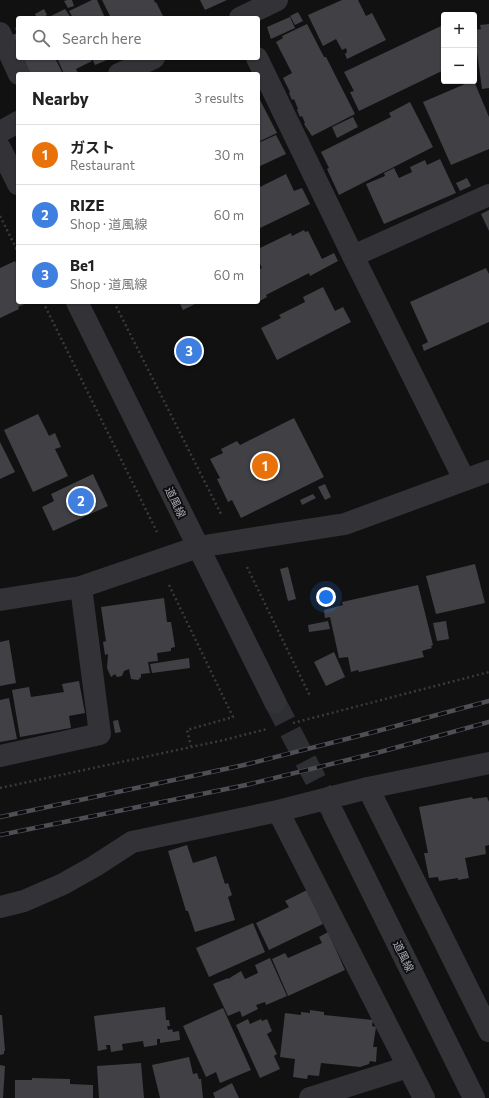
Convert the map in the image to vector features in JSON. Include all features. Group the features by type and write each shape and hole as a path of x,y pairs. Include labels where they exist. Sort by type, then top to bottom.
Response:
{"street":[{"path":"244,16 277,0"},
{"path":"0,33 19,72"},
{"path":"123,72 150,60"},
{"path":"258,60 353,256 464,479"},
{"path":"0,132 16,123"},
{"path":"0,148 16,180"},
{"path":"353,256 489,195"},
{"name":"道風線","path":"78,304 275,702"},
{"path":"0,600 81,587 198,547 345,524 489,470"},
{"path":"0,756 100,734 81,587"},
{"path":"0,907 24,901 63,884 95,866 132,842 278,811 368,788 489,763"},
{"path":"368,788 489,1031"},
{"path":"278,811 424,1098"},
{"name":"道風線","path":"333,813 474,1098"},
{"path":"310,1098 408,1067"}],"path":[{"path":"0,216 16,248"},
{"path":"44,304 176,568 163,572 233,716 186,730 191,746"},
{"path":"115,304 235,541 310,696"},
{"path":"291,723 489,672"},
{"path":"0,788 269,729"}],"building":[{"path":"72,0 74,6 68,8 64,1"},
{"path":"92,0 97,0 104,16 72,16 69,11"},
{"path":"102,0 154,0 163,16 110,16"},
{"path":"200,0 227,0 205,10"},
{"path":"342,0 358,0 366,16 372,13 386,40 347,59 345,54 347,52 346,48 342,50 336,39 323,46 308,15"},
{"path":"44,9 47,15 36,16 35,14"},
{"path":"65,9 70,16 51,16"},
{"path":"298,12 303,21 295,25 290,16"},
{"path":"290,17 295,28 271,39 267,27"},
{"path":"307,24 324,57 326,57 355,114 312,136 304,124 305,123 302,116 300,117 294,99 292,100 283,78 292,73 276,42 283,38 282,36"},
{"path":"489,24 489,88 482,89 477,52 477,30 481,29 480,25"},
{"path":"441,26 441,71 359,111 350,92 354,91 344,72"},
{"path":"16,34 16,46 11,36"},
{"path":"23,60 56,60 62,72 29,72"},
{"path":"58,60 92,61 76,69 78,72 63,72"},
{"path":"93,60 107,60 95,65"},
{"path":"465,84 475,84 489,117 489,149 451,165 423,102"},
{"path":"260,100 277,133 260,141"},
{"path":"410,102 433,147 339,195 327,169 329,168 321,152 391,117 389,113"},
{"path":"353,117 358,127 337,138 332,127"},
{"path":"276,135 286,154 260,166 260,142"},
{"path":"440,159 456,193 384,224 366,184 385,176 384,173 394,168 399,178 412,172 410,167 425,160 427,165"},
{"path":"286,174 294,191 302,188 310,204 260,228 260,187"},
{"path":"467,178 471,186 460,191 456,183"},
{"path":"489,210 489,231 481,214"},
{"path":"304,230 305,232 308,231 322,259 334,253 338,261 310,276 309,273 266,295 267,297 260,301 260,269 262,268 260,264 260,248 291,233 292,236"},
{"path":"15,261 16,304 25,304 18,307 19,309 0,318 0,268"},
{"path":"486,268 489,274 489,322 424,351 422,345 428,342 410,302"},
{"path":"323,287 335,311 343,307 351,322 277,360 261,328 281,318 279,315 305,302 303,297"},
{"path":"180,304 195,304 183,310"},
{"path":"38,414 49,436 55,433 61,447 55,449 68,476 33,492 4,430"},
{"path":"294,418 324,477 241,518 232,500 228,502 217,479 220,478 210,459 223,453 221,449 237,441 240,445"},
{"path":"0,442 15,472 0,479"},
{"path":"93,474 108,506 53,531 42,507 54,501 51,494"},
{"path":"325,484 331,497 325,500 318,487"},
{"path":"313,494 316,498 302,505 300,500"},
{"path":"475,564 485,603 436,614 426,576"},
{"path":"288,567 296,599 288,601 280,569"},
{"path":"418,585 433,645 431,646 432,648 422,651 424,657 359,672 358,670 351,672 348,657 339,658 330,617 325,618 324,610 343,605 342,602"},
{"path":"164,598 167,622 171,622 175,647 171,648 171,651 157,653 158,661 148,662 150,673 141,674 141,677 138,680 131,679 129,669 124,671 122,676 117,677 115,674 111,677 107,668 108,654 105,655 103,642 106,641 101,607"},
{"path":"328,621 330,629 309,632 308,625"},
{"path":"446,621 449,639 437,641 433,623"},
{"path":"9,640 16,683 0,686 0,642"},
{"path":"334,652 345,677 326,686 314,662"},
{"path":"189,658 190,668 152,673 150,664"},
{"path":"79,681 85,713 69,716 71,728 20,737 12,690 29,687 31,697 64,692 62,684"},
{"path":"9,698 17,739 0,742 0,700"},
{"path":"118,720 121,732 115,733 113,721"},
{"path":"472,797 473,799 487,797 489,802 489,845 485,846 486,854 465,858 469,878 439,881 438,877 429,878 424,853 428,853 419,807"},
{"path":"187,845 193,863 216,856 225,884 228,883 232,895 228,897 235,920 195,932 188,911 186,911 168,851"},
{"path":"307,890 323,924 269,950 256,923 289,907 285,901"},
{"path":"253,923 265,952 209,977 196,948"},
{"path":"328,932 345,970 288,996 272,959 285,953 288,958 322,943 319,937"},
{"path":"270,958 287,996 266,1005 265,1002 256,1005 258,1009 242,1017 240,1011 228,1016 213,984 228,979 241,971 245,979 258,973 255,965"},
{"path":"165,1007 166,1020 169,1020 170,1026 167,1026 168,1030 172,1029 173,1032 179,1031 180,1040 160,1043 160,1039 157,1039 157,1045 144,1047 143,1041 122,1044 123,1050 111,1052 110,1045 106,1045 107,1049 98,1051 94,1016"},
{"path":"223,1008 251,1070 220,1083 216,1072 206,1077 183,1026"},
{"path":"310,1010 324,1012 324,1015 373,1020 372,1026 376,1027 373,1047 377,1047 376,1062 370,1061 369,1064 360,1067 321,1063 319,1076 308,1075 307,1079 293,1077 295,1059 280,1057 285,1013 301,1015 301,1012 310,1013"},
{"path":"0,1015 2,1015 5,1051 4,1054 0,1055"},
{"path":"248,1019 250,1024 261,1019 262,1021 267,1019 272,1031 267,1034 277,1054 274,1056 280,1069 260,1078 236,1025"},
{"path":"189,1057 193,1074 197,1073 199,1079 201,1079 203,1098 160,1098 152,1065"},
{"path":"141,1063 144,1098 99,1098 97,1066"},
{"path":"0,1065 5,1066 3,1098 0,1098"},
{"path":"32,1078 70,1079 70,1084 93,1085 93,1098 15,1098 15,1080 32,1080"},
{"path":"232,1083 239,1098 215,1098 213,1093"}],"tunnel":[{"path":"275,702 333,813"}],"railway":[{"path":"0,817 244,765 489,701"},
{"path":"0,835 246,785 380,752 489,722"}],"place":[{"name":"Be1","path":"189,351"},
{"name":"ガスト","path":"265,466"},
{"name":"RIZE","path":"81,501"}]}
